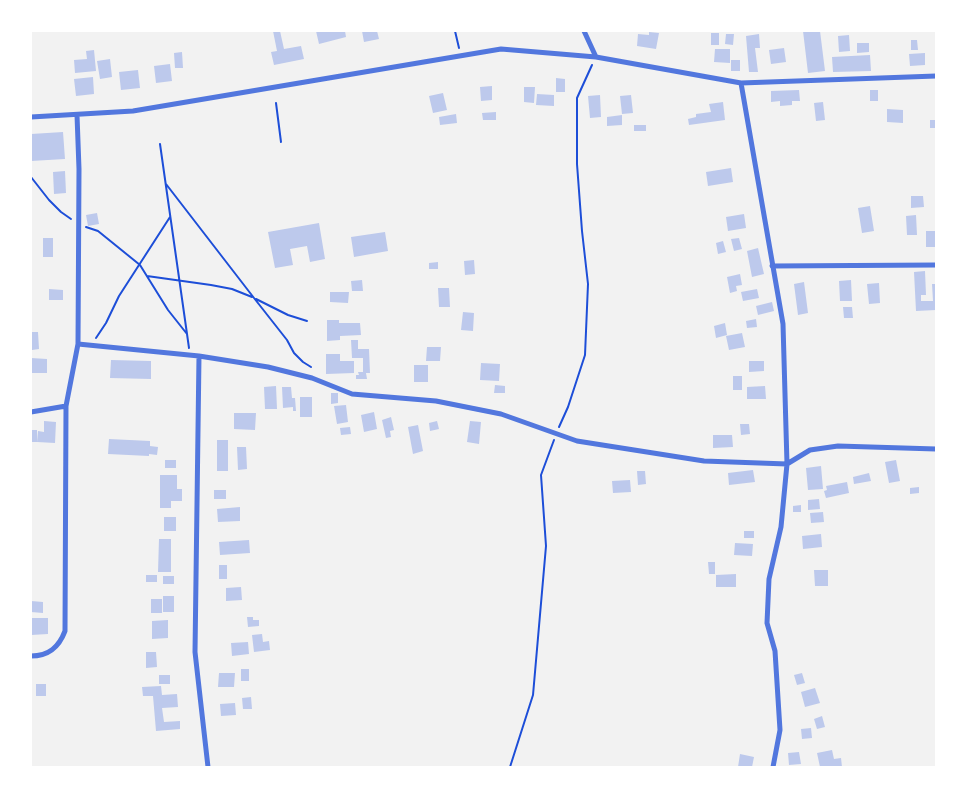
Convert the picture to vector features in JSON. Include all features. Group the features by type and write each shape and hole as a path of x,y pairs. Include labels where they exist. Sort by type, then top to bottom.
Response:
{"street":[{"path":"584,31 596,57"},
{"path":"31,117 133,111 501,49 596,57 741,83 936,76"},
{"path":"741,83 783,324 786,464 781,527 769,578 767,622 775,651 780,730 773,767"},
{"path":"31,656 40,656 49,652 62,640 65,631 66,406 78,344 79,169 77,114"},
{"path":"772,266 936,265"},
{"path":"78,344 199,356 268,367 312,378 352,394 436,400 501,414 577,441 704,461 786,464 810,450 838,446 936,449"},
{"path":"199,356 195,652 208,767"},
{"path":"31,412 66,406"}],"path":[{"path":"455,31 461,56"},
{"path":"510,767 533,695 546,546 541,474 568,407 585,355 588,284 577,164 577,98 596,57"},
{"path":"276,103 281,142"},
{"path":"160,144 190,355"},
{"path":"31,177 61,212 79,225 98,231 140,265 168,310 187,334"},
{"path":"166,184 287,340 294,353 311,367"},
{"path":"92,346 119,296 170,217"},
{"path":"147,276 232,289 288,315 306,321"}],"building":[{"path":"273,31 280,31 284,49 301,46 304,59 274,65 271,52 277,51"},
{"path":"316,31 345,31 346,37 319,44"},
{"path":"362,31 377,31 379,39 364,42"},
{"path":"803,31 820,31 825,71 808,73"},
{"path":"649,32 659,33 656,49 637,46 638,34 649,35"},
{"path":"711,33 719,33 719,45 711,45"},
{"path":"726,34 734,34 733,45 725,44"},
{"path":"759,34 760,48 755,48 758,72 749,72 746,36"},
{"path":"849,35 850,51 839,52 838,36"},
{"path":"911,40 917,40 918,50 911,50"},
{"path":"857,43 869,43 869,52 857,53"},
{"path":"784,48 786,62 771,64 769,50"},
{"path":"715,49 730,49 730,63 714,62"},
{"path":"94,50 96,71 75,73 74,60 87,59 86,51"},
{"path":"182,52 183,68 175,68 174,53"},
{"path":"925,53 925,65 910,66 909,54"},
{"path":"870,55 871,71 833,72 832,57"},
{"path":"110,59 112,77 100,79 97,61"},
{"path":"731,60 740,60 740,71 731,71"},
{"path":"170,64 172,81 156,83 154,66"},
{"path":"138,70 140,88 121,90 119,72"},
{"path":"93,77 94,94 76,96 74,79"},
{"path":"556,78 565,79 565,92 556,92"},
{"path":"492,86 492,100 481,101 480,87"},
{"path":"524,87 535,87 534,103 524,102"},
{"path":"799,90 800,101 792,101 792,105 780,106 780,101 771,102 771,91"},
{"path":"870,90 878,90 878,101 870,101"},
{"path":"443,93 447,110 433,113 429,96"},
{"path":"537,94 554,95 554,106 536,105"},
{"path":"600,95 601,117 590,118 588,96"},
{"path":"631,95 633,113 622,114 620,96"},
{"path":"723,102 725,120 689,125 688,119 696,117 696,114 711,112 709,104"},
{"path":"823,102 825,120 816,121 814,103"},
{"path":"887,109 903,110 903,123 887,122"},
{"path":"496,112 496,120 483,120 482,113"},
{"path":"456,114 457,123 440,125 439,117"},
{"path":"622,115 622,125 607,126 607,117"},
{"path":"930,120 936,120 936,128 930,128"},
{"path":"634,125 646,125 646,131 634,131"},
{"path":"63,132 65,159 31,161 31,134"},
{"path":"731,168 733,182 708,186 706,172"},
{"path":"65,171 66,193 54,194 53,172"},
{"path":"911,196 923,196 924,207 911,208"},
{"path":"870,206 874,231 862,233 858,208"},
{"path":"97,213 99,224 88,226 86,215"},
{"path":"744,214 746,228 728,231 726,217"},
{"path":"916,215 917,235 907,235 906,216"},
{"path":"319,223 325,259 310,262 307,246 290,249 293,265 275,268 268,232"},
{"path":"926,231 936,231 936,247 926,247"},
{"path":"385,232 388,251 354,257 351,237"},
{"path":"43,238 53,238 53,257 43,257"},
{"path":"739,238 742,249 734,251 731,239"},
{"path":"723,241 726,252 718,254 716,243"},
{"path":"758,248 764,274 752,277 747,251"},
{"path":"474,260 475,274 465,275 464,261"},
{"path":"438,262 438,269 429,269 429,263"},
{"path":"925,271 926,295 921,295 921,301 933,301 932,284 936,284 936,310 916,311 914,272"},
{"path":"740,274 742,285 736,286 737,291 730,293 727,277"},
{"path":"362,280 363,291 352,291 351,281"},
{"path":"851,280 852,301 840,301 839,281"},
{"path":"804,282 808,313 798,315 794,284"},
{"path":"879,283 880,303 869,304 867,284"},
{"path":"438,288 449,288 450,307 439,307"},
{"path":"49,289 63,290 63,300 49,300"},
{"path":"757,289 759,298 743,301 741,292"},
{"path":"330,292 349,292 348,303 330,302"},
{"path":"772,302 774,311 758,315 756,306"},
{"path":"843,307 852,307 853,318 844,318"},
{"path":"463,312 474,313 473,331 461,330"},
{"path":"756,319 757,327 747,328 746,321"},
{"path":"327,320 339,320 339,323 360,323 361,335 340,336 340,340 327,341"},
{"path":"725,323 727,335 716,338 714,326"},
{"path":"31,332 38,332 39,349 32,350"},
{"path":"742,333 745,347 729,350 726,336"},
{"path":"351,340 358,340 358,349 369,349 370,373 366,373 367,379 356,379 356,375 359,375 358,372 363,372 363,358 352,358"},
{"path":"427,347 441,347 440,361 426,361"},
{"path":"326,354 340,354 340,361 354,361 354,373 326,374"},
{"path":"31,358 47,359 47,373 31,373"},
{"path":"111,360 151,361 151,379 110,378"},
{"path":"749,361 764,361 764,371 749,372"},
{"path":"481,363 500,364 499,381 480,380"},
{"path":"414,365 428,365 428,382 414,382"},
{"path":"733,376 742,376 742,390 733,390"},
{"path":"495,385 505,386 505,393 494,393"},
{"path":"276,386 277,409 265,409 264,387"},
{"path":"765,386 766,399 747,399 747,387"},
{"path":"282,387 291,387 292,398 295,398 296,411 293,411 293,407 283,408"},
{"path":"331,393 338,393 338,403 331,404"},
{"path":"300,397 312,397 312,417 300,417"},
{"path":"346,405 348,422 337,424 334,406"},
{"path":"374,412 377,429 364,432 361,415"},
{"path":"234,413 256,413 255,430 234,429"},
{"path":"391,417 394,430 390,431 391,437 386,438 382,420"},
{"path":"44,421 56,422 55,443 37,442 38,431 44,432"},
{"path":"437,421 439,429 430,431 429,423"},
{"path":"470,421 481,422 479,444 467,442"},
{"path":"740,424 749,424 750,434 741,435"},
{"path":"418,425 423,451 413,454 408,427"},
{"path":"350,427 351,434 341,435 340,428"},
{"path":"31,430 37,430 37,442 31,442"},
{"path":"713,435 732,435 733,447 713,448"},
{"path":"109,439 150,441 150,446 158,447 157,455 108,454"},
{"path":"217,440 228,440 228,471 217,471"},
{"path":"237,447 246,447 247,469 238,470"},
{"path":"165,460 176,460 176,468 165,468"},
{"path":"896,460 900,481 889,483 885,462"},
{"path":"821,466 823,489 808,490 806,468"},
{"path":"753,470 755,482 729,485 728,473"},
{"path":"637,471 645,471 646,484 638,485"},
{"path":"869,473 871,481 854,484 853,477"},
{"path":"160,475 177,475 177,489 182,489 182,501 171,501 171,508 160,508"},
{"path":"630,480 631,492 613,493 612,481"},
{"path":"847,482 849,493 826,498 824,491 827,490 826,486"},
{"path":"919,487 919,493 910,494 910,488"},
{"path":"214,490 226,490 226,499 214,499"},
{"path":"819,499 820,509 808,510 808,500"},
{"path":"801,505 801,512 793,512 793,506"},
{"path":"240,507 240,521 218,522 217,509"},
{"path":"823,512 824,522 811,523 810,513"},
{"path":"164,517 176,517 176,531 164,531"},
{"path":"744,531 754,531 754,538 744,538"},
{"path":"821,534 822,547 803,549 802,536"},
{"path":"159,539 171,539 171,572 158,572"},
{"path":"249,540 250,553 220,555 219,542"},
{"path":"735,543 753,544 752,556 734,555"},
{"path":"708,562 715,562 715,574 709,574"},
{"path":"219,565 227,565 227,579 219,579"},
{"path":"814,570 828,570 828,586 815,586"},
{"path":"736,574 736,587 716,587 716,575"},
{"path":"146,575 157,575 157,582 146,582"},
{"path":"163,576 174,576 174,584 163,584"},
{"path":"241,587 242,600 226,601 226,588"},
{"path":"163,596 174,596 174,612 163,612"},
{"path":"151,599 162,599 162,613 151,613"},
{"path":"31,601 43,602 43,613 31,612"},
{"path":"247,617 259,620 259,626 248,627"},
{"path":"31,618 48,618 48,634 31,635"},
{"path":"168,620 168,638 152,639 152,621"},
{"path":"262,634 263,642 269,641 270,650 254,652 252,635"},
{"path":"248,642 249,654 232,656 231,643"},
{"path":"146,652 156,652 157,667 146,668"},
{"path":"241,669 249,669 249,681 241,681"},
{"path":"219,673 235,673 234,687 218,687"},
{"path":"802,673 805,683 797,685 794,675"},
{"path":"159,675 170,675 170,684 159,684"},
{"path":"36,684 46,684 46,696 36,696"},
{"path":"161,686 162,695 177,694 178,707 162,708 164,722 180,721 180,729 156,731 153,696 143,696 142,687"},
{"path":"815,688 820,703 805,707 801,692"},
{"path":"251,697 252,709 243,709 242,698"},
{"path":"235,703 236,715 221,716 220,704"},
{"path":"822,716 825,727 817,729 814,719"},
{"path":"811,728 812,738 802,739 801,729"},
{"path":"832,750 834,759 841,758 842,767 820,767 817,753"},
{"path":"799,752 801,764 789,765 788,753"},
{"path":"740,754 754,757 752,767 738,767"}]}
